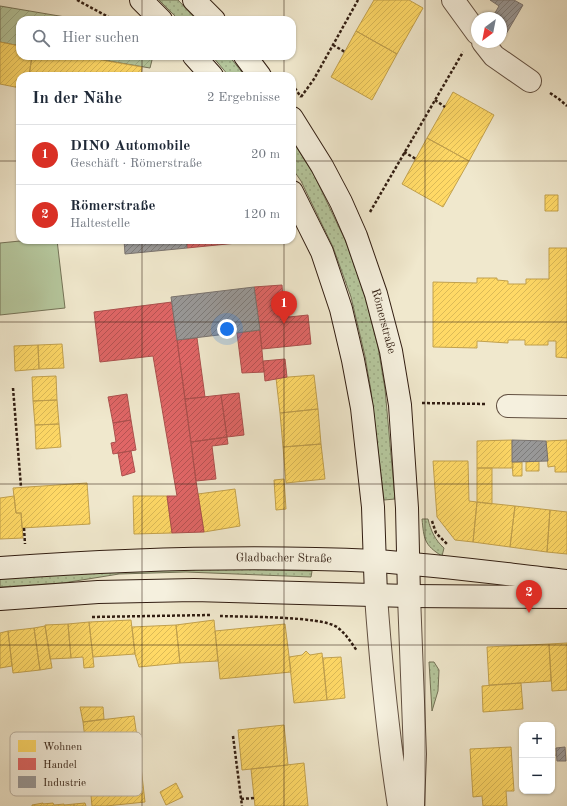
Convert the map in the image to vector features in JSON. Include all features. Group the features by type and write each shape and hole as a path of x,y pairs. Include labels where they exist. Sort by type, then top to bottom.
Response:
{"main road":[{"path":"141,0 157,16"},
{"path":"194,0 210,16"},
{"path":"453,0 471,24"},
{"path":"488,48 494,56 530,81"},
{"path":"198,60 208,72"},
{"path":"248,60 257,72"},
{"name":"Römerstraße","path":"296,124 322,166 356,236 376,294 391,351 400,405 407,508 415,754 413,806"},
{"path":"296,200 322,252 341,309 362,408 372,499 380,652 392,761 399,806"},
{"path":"508,406 567,407"},
{"name":"Gladbacher Straße","path":"0,568 106,561 193,558 375,561 457,568 567,581"},
{"path":"0,599 98,592 194,590 376,596 567,597"}],"path":[{"path":"77,0 109,16"},
{"path":"301,97 314,79 358,0"},
{"path":"333,45 345,52"},
{"path":"374,206 435,100 471,47"},
{"path":"435,100 445,107"},
{"path":"404,152 416,159"},
{"path":"13,388 21,487"},
{"path":"421,404 477,404 508,406"},
{"path":"86,617 212,615 315,620"},
{"path":"233,736 242,806"},
{"path":"235,748 240,748"},
{"path":"241,799 254,798"}],"green space":[{"path":"159,0 178,0 193,16 175,16"},
{"path":"0,6 59,16 16,16 16,45 0,42"},
{"path":"103,60 152,60 150,68"},
{"path":"215,60 232,60 242,72 226,72"},
{"path":"296,146 314,175 346,242 364,292 378,347 385,389 395,499 384,500 371,391 365,356 351,297 333,247 301,181 296,174"},
{"path":"16,241 16,244 57,244 65,308 0,315 0,243"},
{"path":"422,519 428,519 434,535 444,548 442,556 428,545 424,537"},
{"path":"187,568 312,571 311,577 186,572 119,574 63,583 0,587 0,578"},
{"path":"429,662 434,662 439,670 438,691 432,711"}],"building: Wohnen":[{"path":"374,0 409,0 423,8 397,54 356,31"},
{"path":"356,31 397,54 372,100 331,77"},
{"path":"0,42 16,45 16,60 31,60 30,72 16,72 16,87 0,84"},
{"path":"31,60 102,60 142,67 141,72 30,72"},
{"path":"453,92 494,115 469,161 427,138"},
{"path":"427,138 469,161 443,207 402,184"},
{"path":"545,195 558,195 558,211 545,211"},
{"path":"549,248 567,248 567,358 556,357 556,341 548,341 548,345 525,345 525,340 508,340 508,343 477,341 477,348 433,347 433,282 477,283 477,278 497,278 497,280 508,281 508,284 526,284 526,279 549,279"},
{"path":"62,344 64,368 39,369 38,345"},
{"path":"38,345 39,369 15,371 14,346"},
{"path":"314,375 318,409 280,413 276,378"},
{"path":"56,376 57,400 33,401 32,377"},
{"path":"57,400 59,424 35,425 33,401"},
{"path":"318,409 321,444 283,447 280,413"},
{"path":"59,424 61,447 36,449 35,425"},
{"path":"512,440 513,468 477,468 477,441"},
{"path":"567,440 567,472 555,472 555,466 548,467 546,441"},
{"path":"321,444 325,479 286,483 283,447"},
{"path":"433,461 468,461 469,501 477,502 473,542 455,540 437,517"},
{"path":"539,461 539,471 526,471 526,462"},
{"path":"512,462 522,462 522,476 513,476"},
{"path":"477,468 492,468 492,504 477,502"},
{"path":"284,479 286,509 276,510 274,480"},
{"path":"87,483 90,524 22,528 21,513 16,513 13,488"},
{"path":"235,489 240,526 204,532 198,494"},
{"path":"14,496 16,513 21,513 23,538 0,539 0,498"},
{"path":"133,496 167,496 172,533 134,534"},
{"path":"477,502 515,506 510,547 473,542"},
{"path":"515,506 550,510 547,552 510,547"},
{"path":"550,510 567,512 567,554 547,552"},
{"path":"131,620 135,654 93,657 89,622"},
{"path":"214,620 218,661 180,663 176,625"},
{"path":"89,622 94,667 84,668 83,657 71,658 68,624"},
{"path":"68,624 71,658 50,659 45,625"},
{"path":"285,624 291,672 220,679 215,631"},
{"path":"176,625 180,663 139,667 135,654 132,627"},
{"path":"45,626 52,668 40,670 34,628"},
{"path":"34,628 40,670 13,673 8,631"},
{"path":"8,631 12,666 0,668 0,633"},
{"path":"567,643 567,690 552,691 549,644"},
{"path":"549,644 551,681 489,685 487,647"},
{"path":"306,651 310,655 322,653 327,700 294,703 289,657 302,655"},
{"path":"341,657 345,698 327,700 323,658"},
{"path":"521,683 523,709 483,712 482,686"},
{"path":"80,707 103,707 104,719 83,722"},
{"path":"134,716 136,732 84,732 83,722"},
{"path":"284,725 288,765 242,770 238,730"},
{"path":"511,747 514,791 506,791 507,806 483,806 482,796 473,797 470,749"},
{"path":"304,763 308,806 255,806 251,769"},
{"path":"142,776 145,802 92,806 91,796 142,796"},
{"path":"176,783 183,797 166,805 160,792"},
{"path":"43,803 53,803 54,805 74,804 74,806 32,806"},
{"path":"85,803 86,806 74,806 74,804"}],"building: Handel":[{"path":"186,244 227,244 187,248"},
{"path":"282,285 283,299 287,299 289,317 308,315 311,344 262,349 254,287"},
{"path":"172,302 204,532 172,533 167,496 177,496 153,356 100,362 94,312"},
{"path":"260,330 264,372 242,373 237,333"},
{"path":"197,338 205,397 185,399 177,340"},
{"path":"285,359 287,377 265,381 263,361"},
{"path":"239,393 244,435 227,437 221,395"},
{"path":"127,394 131,420 113,423 108,397"},
{"path":"221,395 227,437 191,442 185,399"},
{"path":"131,420 136,450 113,454 111,443 116,442 113,423"},
{"path":"227,437 228,444 212,446 216,479 196,481 191,442"},
{"path":"131,451 135,472 122,476 118,453"}],"building: Industrie":[{"path":"490,0 514,0 523,5 507,32 507,12 496,12 499,6"},
{"path":"124,244 186,244 187,248 125,254"},
{"path":"254,287 260,330 177,340 171,297"},
{"path":"512,440 546,441 548,461 512,462"},
{"path":"565,747 566,761 557,761 556,748"}],"place":[{"name":"DINO Automobile","path":"284,324"},
{"name":"Römerstraße","path":"529,613"}]}
